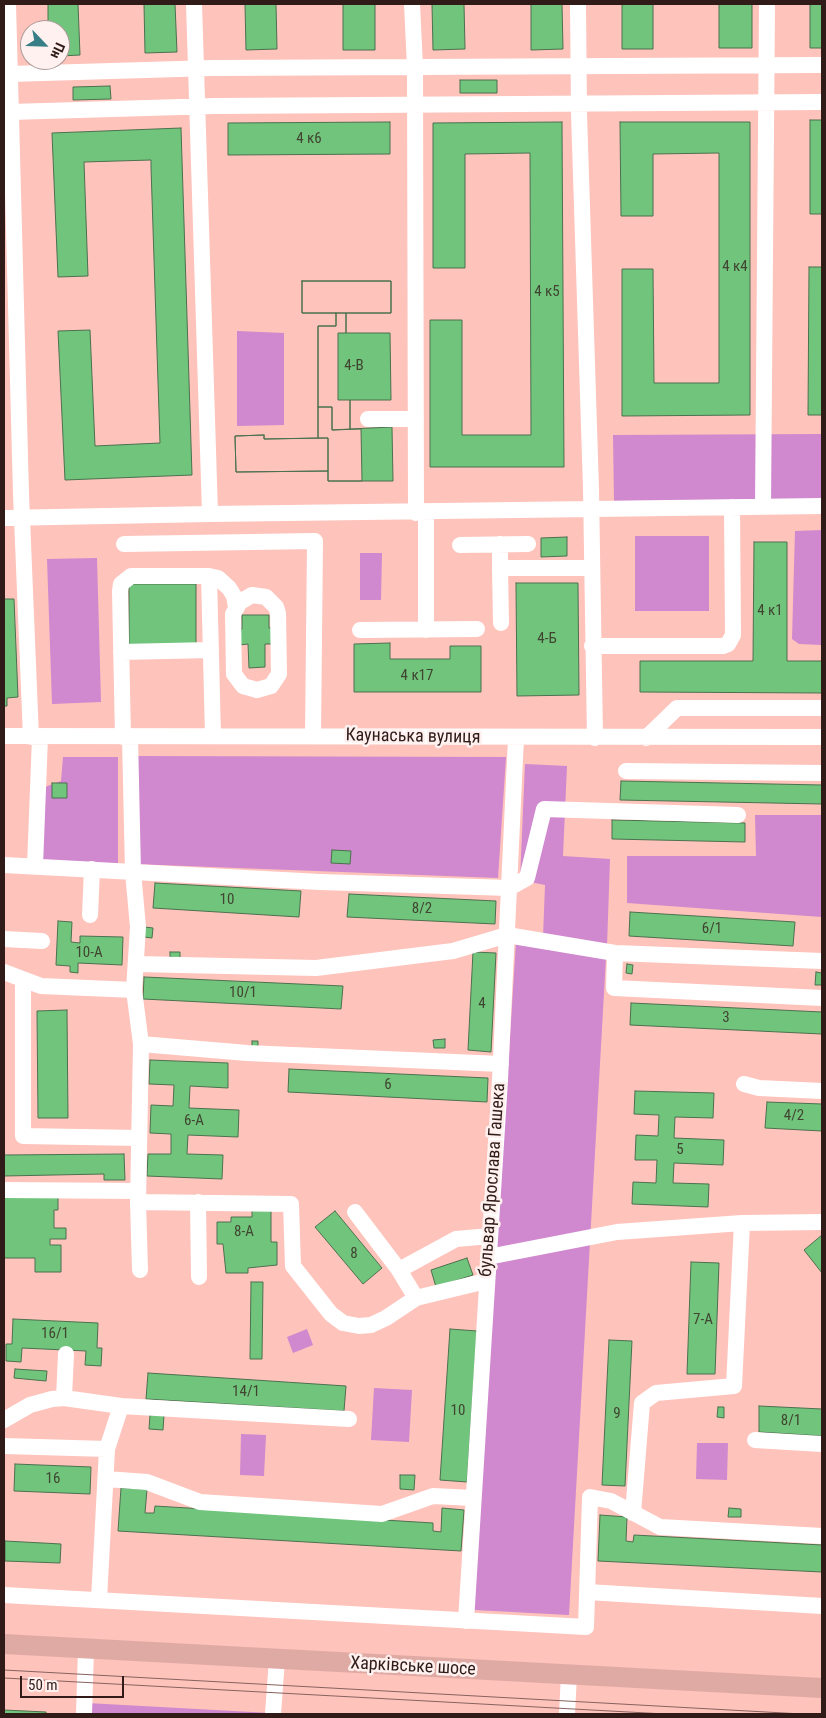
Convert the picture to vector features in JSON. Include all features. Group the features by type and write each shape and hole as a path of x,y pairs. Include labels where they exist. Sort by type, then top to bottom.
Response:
{"main road":[{"name":"Харківське шосе","path":"4,1644 822,1688"}],"street":[{"path":"8,4 22,517 24,691 36,737 35,866"},
{"path":"194,4 210,514"},
{"path":"412,4 415,67 416,419 426,630"},
{"path":"578,4 579,104 592,510 591,568 594,738"},
{"path":"763,507 767,4"},
{"path":"9,74 195,69 822,65"},
{"path":"10,112 197,106 822,102"},
{"path":"368,419 416,419"},
{"path":"4,518 822,506"},
{"path":"592,646 723,646 728,644 733,635 732,507"},
{"path":"124,544 315,541 313,736"},
{"path":"500,544 502,623"},
{"path":"460,545 528,544"},
{"path":"500,568 591,568"},
{"path":"140,1270 138,1196 141,1044 134,990 138,928 133,872 121,652 120,591 125,579 136,576 209,576 218,578 230,588 236,607 233,614 234,674 238,681 250,689 264,689 271,686 279,674 278,613 272,601 259,595 245,597 236,607"},
{"path":"209,576 213,736"},
{"path":"360,630 478,629"},
{"path":"121,652 211,650"},
{"path":"646,738 677,708 822,708"},
{"name":"Каунаська вулиця","path":"4,736 822,737"},
{"name":"бульвар Ярослава Гашека","path":"466,1621 501,1064 516,738"},
{"path":"626,771 822,773"},
{"path":"4,865 320,882 509,888 527,878 544,809 738,815"},
{"path":"90,915 92,869"},
{"path":"136,964 316,968 453,952 506,935 615,953 822,961"},
{"path":"4,940 42,941"},
{"path":"615,953 614,988 822,998"},
{"path":"4,972 23,981 41,986 134,990"},
{"path":"23,981 23,1136 139,1138"},
{"path":"141,1044 248,1053 501,1064"},
{"path":"744,1084 759,1088 822,1091"},
{"path":"4,1190 138,1196 198,1202 291,1204 292,1266 331,1314 343,1323 359,1326 371,1325 386,1318 416,1298 486,1281"},
{"path":"198,1202 199,1277"},
{"path":"355,1212 399,1270 416,1298"},
{"path":"488,1257 617,1232 742,1223 822,1222"},
{"path":"633,1513 642,1403 656,1393 734,1386 742,1223"},
{"path":"399,1270 456,1239 490,1236"},
{"path":"64,1398 66,1354"},
{"path":"4,1420 30,1405 64,1398 121,1406 348,1419"},
{"path":"99,1600 106,1449 121,1406"},
{"path":"755,1440 822,1444"},
{"path":"4,1446 106,1449"},
{"path":"106,1479 147,1482 200,1502 382,1514 434,1496 474,1498"},
{"path":"4,1595 586,1627 590,1497 611,1501 660,1527 822,1536"},
{"path":"587,1592 822,1606"},
{"path":"84,1714 86,1649"},
{"path":"273,1714 277,1659"},
{"path":"567,1714 569,1674"}],"shaded area":[{"path":"237,331 284,333 284,425 237,426"},
{"path":"822,434 822,500 614,501 613,435"},
{"path":"822,530 822,645 799,644 792,639 795,531"},
{"path":"635,536 709,536 709,611 635,611"},
{"path":"360,553 382,553 381,600 360,600"},
{"path":"97,558 101,702 52,704 47,559"},
{"path":"134,756 506,757 498,878 134,864"},
{"path":"63,757 118,757 118,865 41,863 45,787 61,781"},
{"path":"525,764 567,766 563,856 610,859 607,946 543,937 545,885 520,880"},
{"path":"755,815 822,815 822,917 627,903 627,856 756,856"},
{"path":"516,942 606,957 569,1615 474,1610"},
{"path":"307,1329 313,1345 293,1353 287,1337"},
{"path":"374,1388 412,1390 409,1442 371,1440"},
{"path":"241,1434 266,1435 264,1476 240,1475"},
{"path":"697,1443 728,1443 727,1480 696,1479"},
{"path":"87,1703 270,1713 87,1714"}],"building":[{"path":"48,4 78,4 80,55 70,56 70,20 48,20"},
{"path":"144,4 175,4 177,52 145,53"},
{"path":"245,4 276,4 277,49 246,50"},
{"path":"343,4 375,4 375,50 343,50"},
{"path":"432,4 464,4 465,49 433,50"},
{"path":"531,4 562,4 563,49 531,50"},
{"path":"622,4 653,4 653,49 622,49"},
{"path":"719,4 752,4 752,48 719,48"},
{"path":"810,4 822,4 822,48 810,48"},
{"path":"460,80 497,80 497,93 460,93"},
{"path":"110,86 111,99 73,100 73,87"},
{"path":"810,120 822,120 822,214 810,214"},
{"path":"390,122 390,154 228,155 228,123"},
{"path":"562,122 564,467 430,467 430,320 462,320 462,435 531,435 530,153 465,154 465,268 433,268 433,123"},
{"path":"620,122 750,122 750,415 622,416 622,269 653,269 654,383 719,383 719,153 653,154 653,216 621,216"},
{"path":"181,128 192,475 65,480 58,331 90,330 95,446 160,443 151,160 84,162 88,276 58,277 52,133"},
{"path":"809,267 822,267 822,415 808,415"},
{"path":"302,281 391,281 391,313 346,313 346,333 390,333 391,400 350,400 350,429 392,427 393,481 328,481 328,471 236,472 235,436 264,435 264,439 318,438 318,326 336,326 336,313 302,313"},
{"path":"302,281 391,281 391,313 302,313"},
{"path":"336,313 346,313 346,333 338,333 338,400 350,400 350,429 332,430 332,407 318,407 318,326 336,326"},
{"path":"318,407 332,407 332,430 361,429 362,481 328,481 328,438 318,438"},
{"path":"264,435 264,439 328,438 328,471 236,472 235,436"},
{"path":"567,537 567,556 541,557 541,538"},
{"path":"754,542 787,542 787,661 822,661 822,693 640,692 640,661 753,661"},
{"path":"516,583 578,583 579,695 517,696"},
{"path":"129,584 196,584 196,645 129,646"},
{"path":"4,599 14,599 18,697 7,698 7,706 4,706"},
{"path":"242,615 269,615 269,628 273,628 273,644 265,644 265,667 249,668 248,644 239,645 239,629 242,629"},
{"path":"390,643 390,659 450,659 450,646 481,646 481,692 354,692 354,644"},
{"path":"621,781 822,785 822,804 620,800"},
{"path":"52,783 67,783 67,798 52,798"},
{"path":"612,820 745,823 745,842 612,839"},
{"path":"332,850 351,851 350,864 331,863"},
{"path":"155,883 301,891 299,917 153,908"},
{"path":"349,894 496,901 495,924 347,917"},
{"path":"630,912 795,922 793,946 629,936"},
{"path":"58,921 72,922 71,942 80,943 80,936 123,937 122,965 78,963 78,973 70,972 70,966 56,965"},
{"path":"145,927 153,928 152,938 144,937"},
{"path":"170,952 180,952 180,958 170,957"},
{"path":"473,952 496,953 491,1052 468,1050"},
{"path":"627,964 633,965 632,974 626,973"},
{"path":"816,972 822,973 822,985 815,985"},
{"path":"144,977 343,986 341,1009 143,999"},
{"path":"631,1003 822,1012 822,1034 630,1025"},
{"path":"67,1010 68,1118 38,1118 37,1011"},
{"path":"445,1039 445,1048 434,1048 433,1040"},
{"path":"252,1041 258,1041 258,1049 252,1049"},
{"path":"150,1060 228,1063 228,1088 190,1086 189,1108 239,1110 238,1137 188,1135 187,1154 223,1155 222,1179 147,1176 148,1154 171,1154 171,1134 150,1133 151,1105 173,1106 174,1085 149,1084"},
{"path":"289,1069 488,1078 487,1102 288,1092"},
{"path":"635,1091 714,1093 713,1118 675,1117 674,1138 724,1140 723,1165 674,1163 673,1183 709,1184 708,1207 632,1204 633,1182 656,1183 657,1160 635,1160 636,1135 658,1136 659,1115 634,1114"},
{"path":"767,1102 822,1104 822,1131 765,1128"},
{"path":"124,1154 125,1180 104,1180 104,1174 4,1176 4,1155"},
{"path":"4,1197 58,1197 58,1210 54,1210 54,1228 66,1228 66,1239 50,1239 50,1245 61,1245 61,1272 35,1272 35,1258 4,1258"},
{"path":"252,1210 271,1210 271,1242 277,1242 277,1265 248,1268 248,1273 226,1273 223,1244 217,1244 217,1222 231,1222 231,1217 252,1217"},
{"path":"335,1211 382,1268 363,1284 315,1227"},
{"path":"822,1235 822,1273 804,1250"},
{"path":"467,1258 473,1275 436,1287 431,1270"},
{"path":"691,1262 719,1263 715,1374 687,1374"},
{"path":"251,1282 263,1282 262,1359 250,1359"},
{"path":"13,1319 98,1323 97,1348 102,1348 101,1366 85,1365 86,1351 22,1348 21,1362 6,1361 6,1344 12,1344"},
{"path":"450,1329 477,1331 467,1482 440,1480"},
{"path":"609,1340 632,1341 625,1486 602,1485"},
{"path":"15,1369 47,1371 46,1381 14,1378"},
{"path":"148,1373 346,1386 344,1411 146,1399"},
{"path":"759,1406 822,1409 822,1436 759,1432"},
{"path":"718,1407 724,1407 724,1418 717,1417"},
{"path":"150,1415 164,1415 163,1430 149,1429"},
{"path":"15,1464 91,1467 90,1494 14,1491"},
{"path":"400,1475 415,1475 414,1490 400,1489"},
{"path":"121,1488 147,1489 145,1513 154,1513 155,1506 433,1523 433,1531 441,1532 442,1508 464,1510 461,1551 118,1531"},
{"path":"729,1508 741,1509 741,1517 728,1517"},
{"path":"600,1515 627,1517 626,1541 633,1542 634,1535 822,1545 822,1572 598,1561"},
{"path":"5,1541 61,1544 60,1563 5,1561"},
{"path":"4,1710 46,1712 46,1714 4,1714"}],"tram line":[{"path":"4,1670 802,1714"},
{"path":"4,1678 665,1714"}]}
